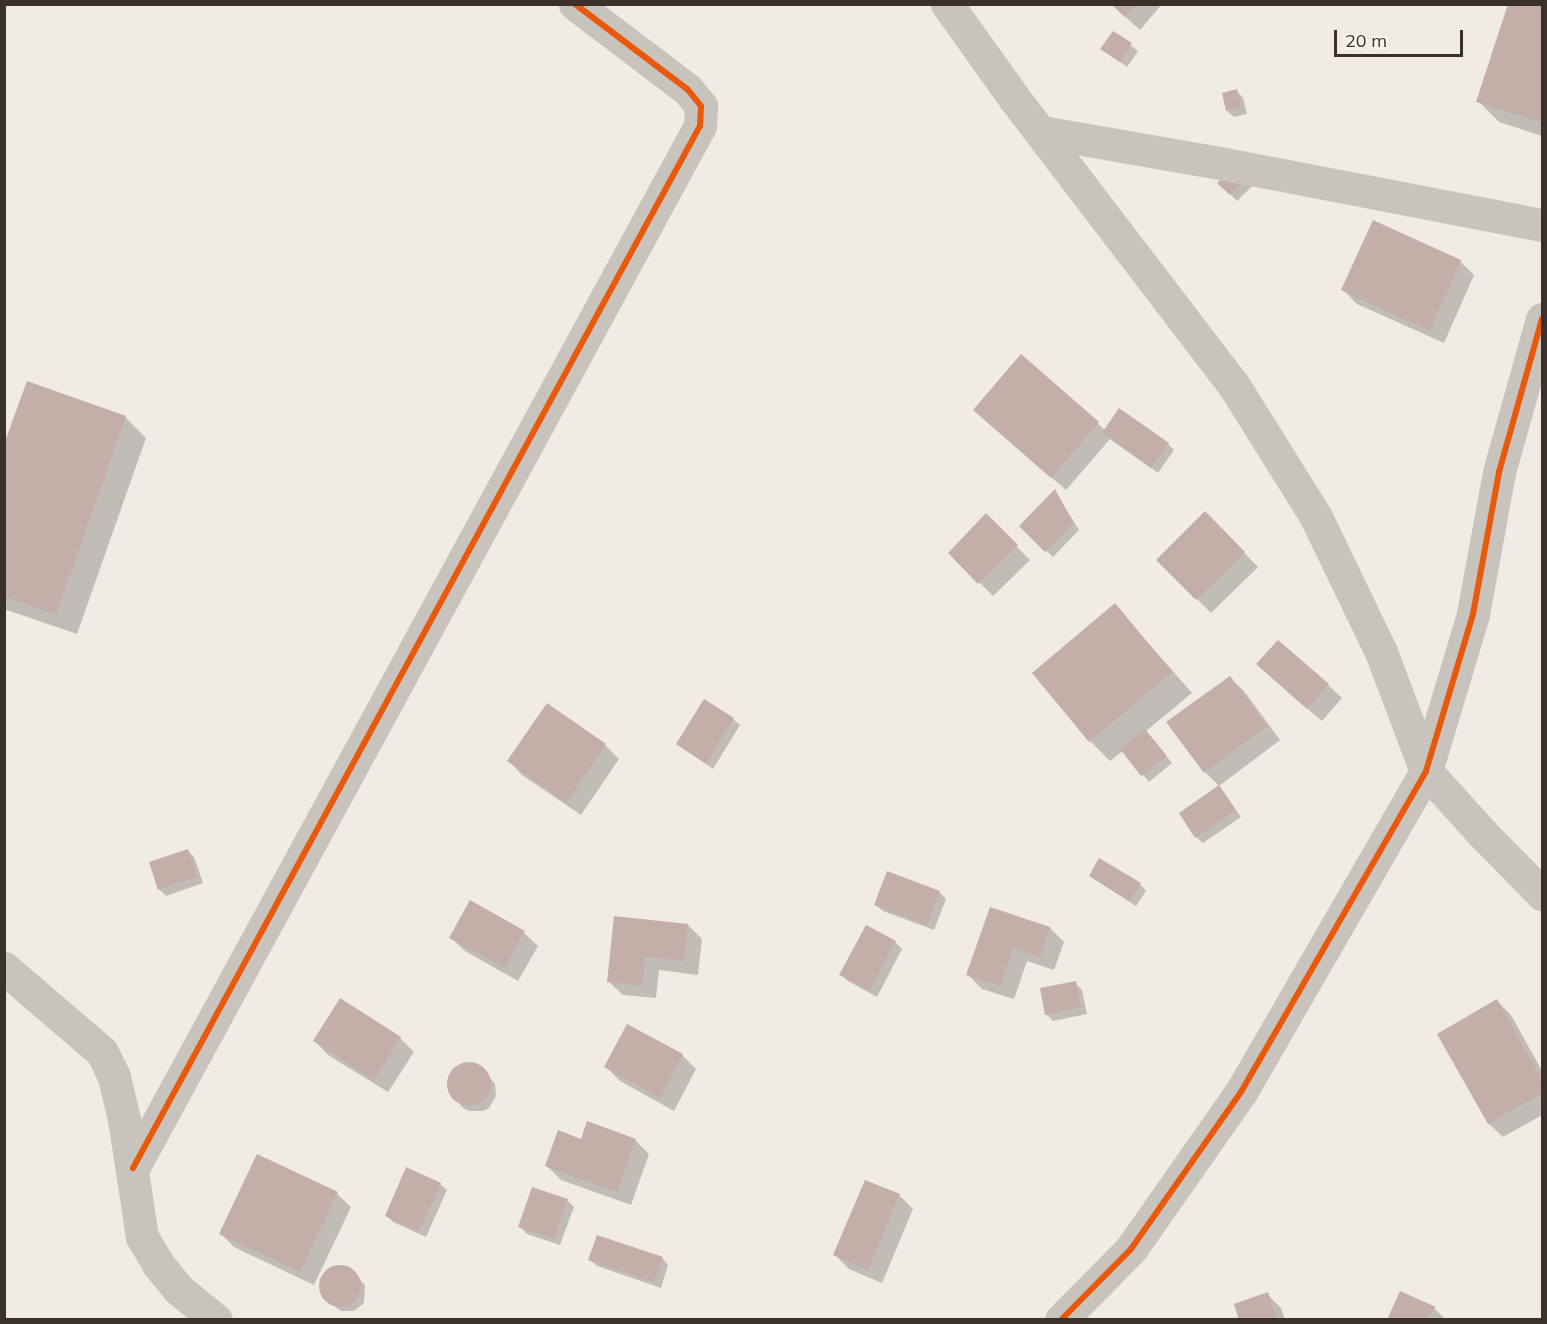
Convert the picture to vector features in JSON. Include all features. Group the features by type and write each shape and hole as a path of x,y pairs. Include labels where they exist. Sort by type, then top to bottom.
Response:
{"street":[{"path":"134,1168 700,126 700,106 687,89 575,4"},
{"path":"947,4 1233,384 1316,516 1381,652 1426,771 1542,894"},
{"path":"1042,132 1225,164 1542,225"},
{"path":"1061,1320 1131,1249 1241,1092 1426,771 1473,614 1499,472 1542,319"},
{"path":"4,968 102,1052 114,1077 134,1168 141,1237 158,1264 178,1289 216,1320"}],"building":[{"path":"1111,4 1136,4 1125,17"},
{"path":"1508,4 1542,4 1541,122 1476,102"},
{"path":"1113,31 1132,43 1120,62 1100,49"},
{"path":"1237,89 1241,108 1226,111 1222,93"},
{"path":"1234,166 1247,178 1230,195 1217,183"},
{"path":"1373,220 1461,260 1430,331 1341,290"},
{"path":"1021,354 1099,422 1051,478 973,410"},
{"path":"27,381 126,416 56,615 4,596 4,444"},
{"path":"1119,408 1169,443 1151,468 1102,433"},
{"path":"1055,489 1073,523 1045,552 1019,526"},
{"path":"1205,511 1245,552 1196,600 1156,560"},
{"path":"986,513 1018,545 978,584 948,553"},
{"path":"1115,603 1172,672 1089,742 1032,673"},
{"path":"1278,640 1329,684 1307,709 1256,664"},
{"path":"1230,676 1267,726 1204,773 1166,722"},
{"path":"704,699 734,718 706,764 676,744"},
{"path":"547,703 606,744 566,803 507,761"},
{"path":"1145,729 1167,756 1141,776 1120,749"},
{"path":"1219,785 1236,810 1195,838 1179,813"},
{"path":"188,849 197,876 158,890 149,862"},
{"path":"1099,858 1141,883 1129,901 1089,876"},
{"path":"887,871 940,891 927,925 874,905"},
{"path":"470,900 525,931 504,968 449,938"},
{"path":"990,907 1050,927 1040,958 1013,948 1000,986 966,975"},
{"path":"614,916 688,924 684,961 645,957 642,985 607,982"},
{"path":"866,925 896,941 870,991 839,975"},
{"path":"1076,981 1081,1007 1045,1015 1040,988"},
{"path":"340,998 401,1037 374,1080 313,1041"},
{"path":"1497,999 1542,1080 1542,1093 1488,1124 1437,1034"},
{"path":"627,1024 683,1054 660,1098 604,1067"},
{"path":"469,1062 485,1068 491,1084 485,1100 469,1106 453,1100 447,1084 453,1068"},
{"path":"587,1121 636,1139 617,1192 545,1166 558,1130 581,1139"},
{"path":"257,1154 338,1192 300,1272 219,1234"},
{"path":"406,1167 441,1183 419,1232 385,1216"},
{"path":"865,1180 900,1194 868,1270 833,1255"},
{"path":"532,1187 568,1199 554,1239 518,1227"},
{"path":"597,1235 663,1257 654,1282 588,1260"},
{"path":"340,1265 355,1271 361,1286 355,1301 340,1307 325,1301 319,1286 325,1271"},
{"path":"1400,1291 1436,1307 1426,1320 1387,1320"},
{"path":"1268,1292 1277,1320 1239,1320 1234,1304"}],"cycle path":[{"path":"133,1168 700,126 701,106 687,89 575,4"},
{"path":"1061,1320 1131,1249 1241,1092 1426,771 1473,614 1499,472 1542,319"}]}
